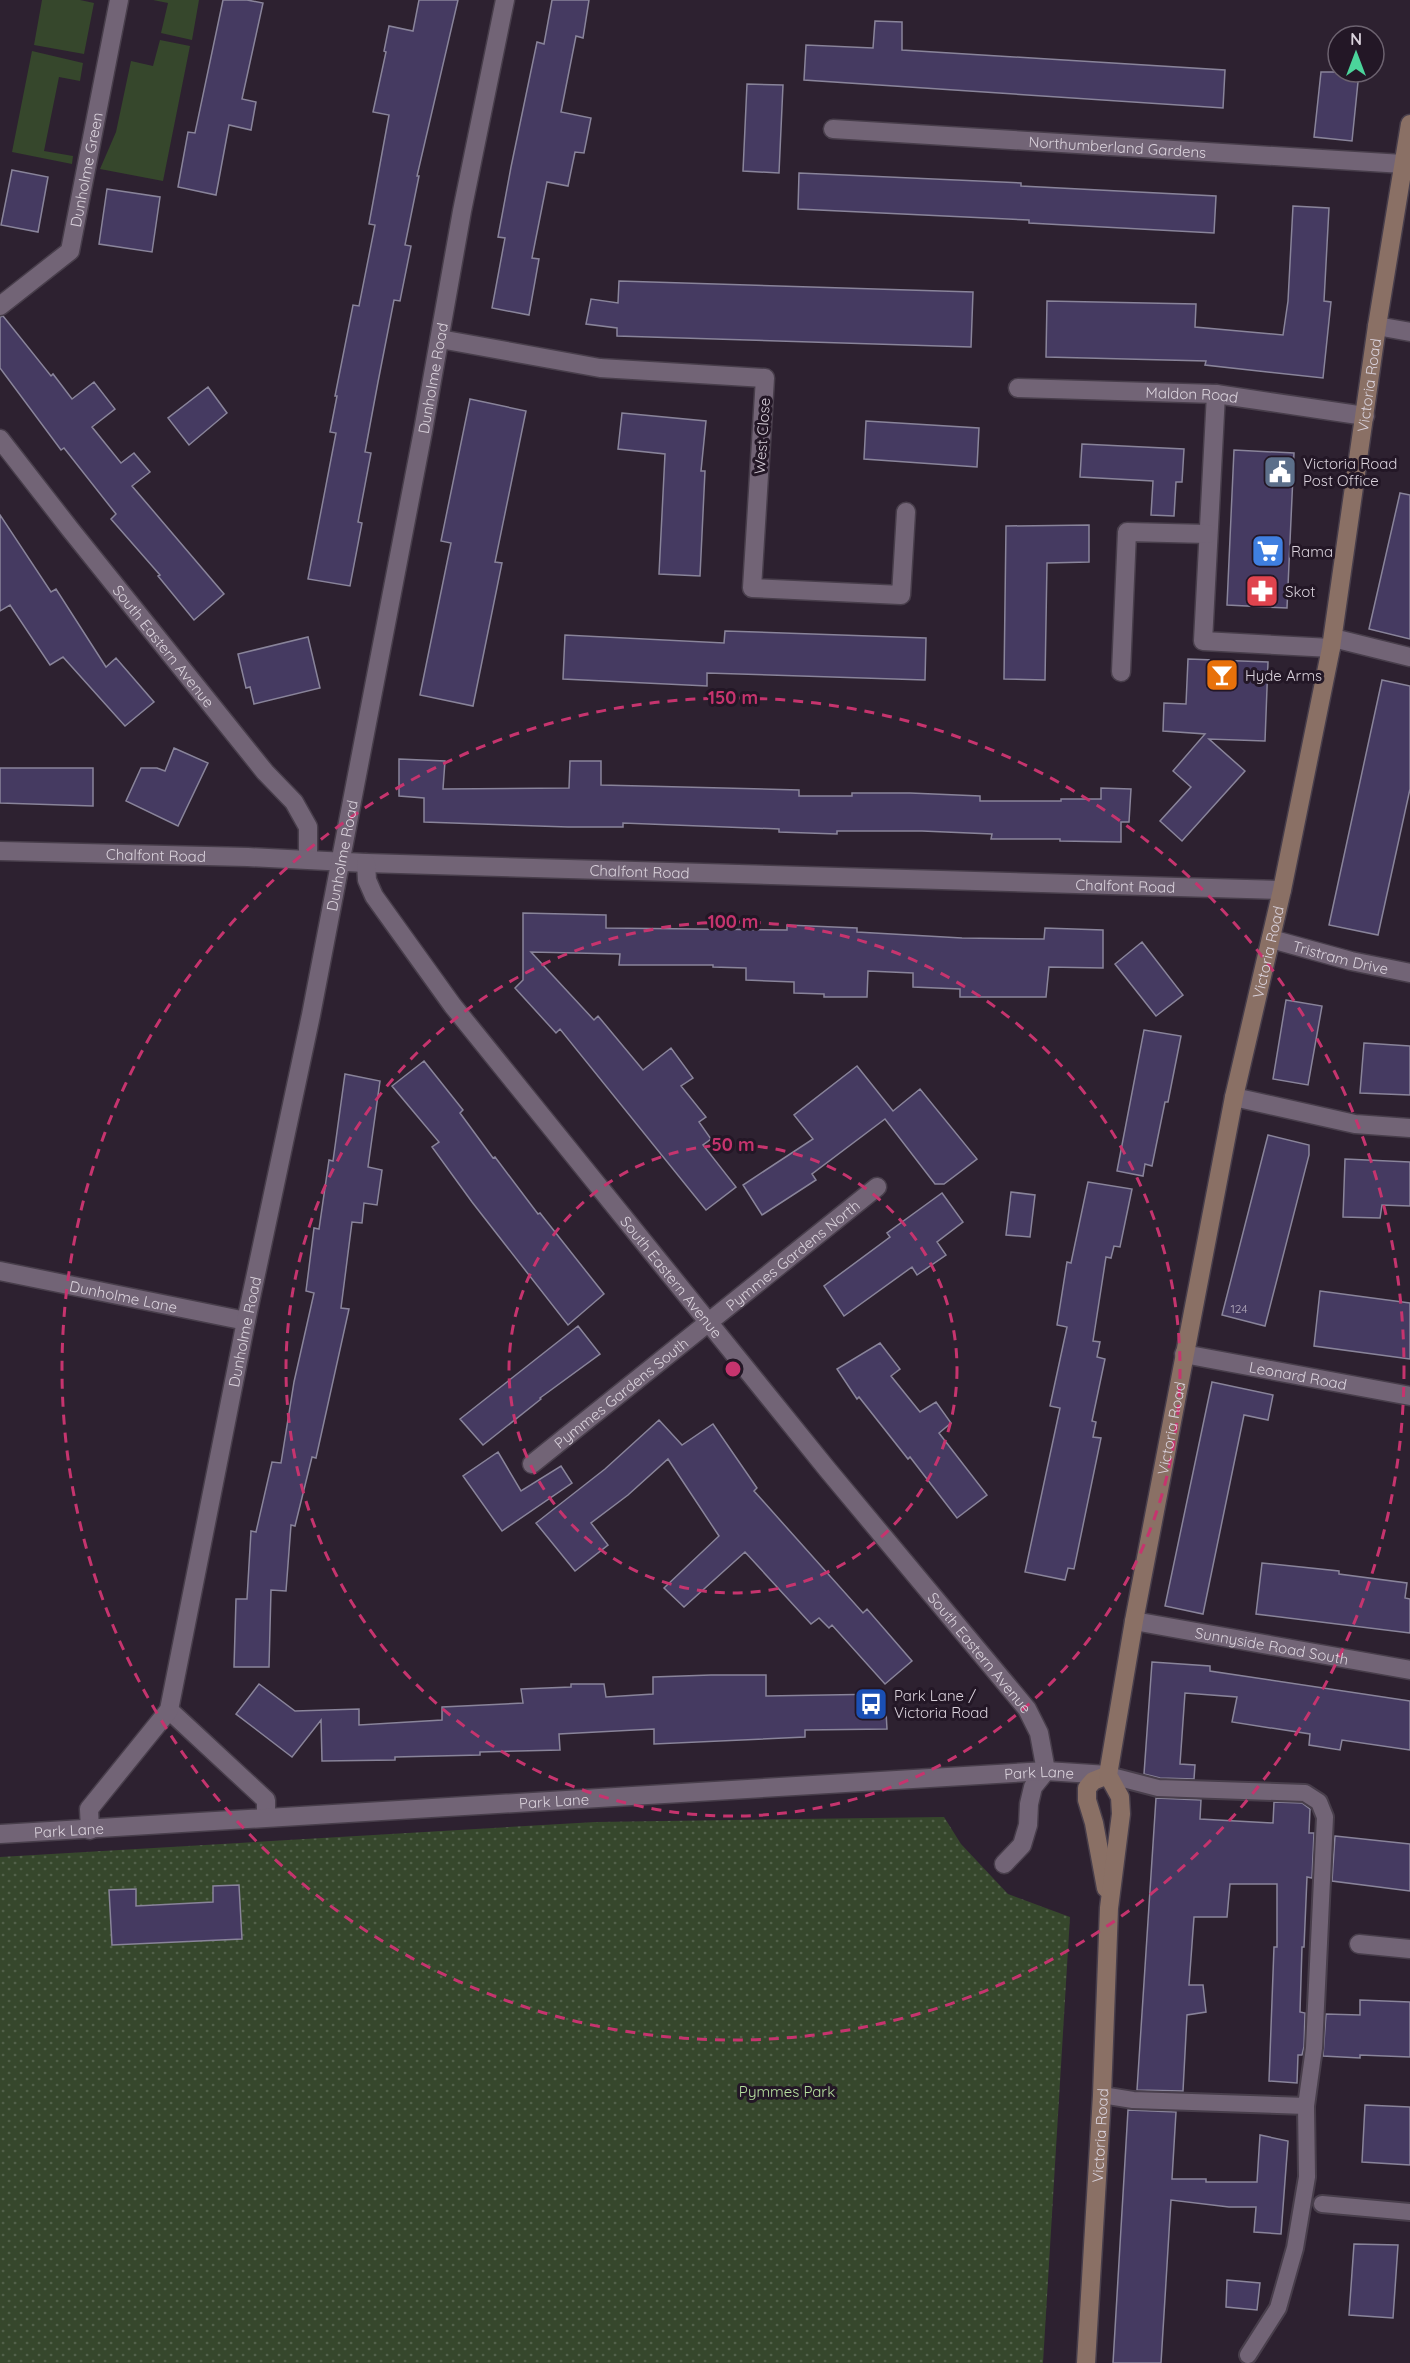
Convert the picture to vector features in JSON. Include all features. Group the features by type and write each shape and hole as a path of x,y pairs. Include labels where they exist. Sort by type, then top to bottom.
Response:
{"street":[{"name":"Dunholme Green","path":"0,306 70,251 120,0"},
{"name":"Dunholme Road","path":"90,1830 89,1809 170,1710 246,1321 311,1015 440,339 462,211 506,0"},
{"name":"Victoria Road","path":"1086,2363 1102,2095 1109,1908 1120,1814 1120,1797 1108,1775 1134,1621 1234,1098 1282,890 1332,643 1377,326 1410,124"},
{"name":"Northumberland Gardens","path":"833,129 1403,164"},
{"path":"1377,326 1410,333"},
{"name":"West Close","path":"440,339 600,368 765,378 752,588 901,595 906,512"},
{"name":"Maldon Road","path":"1018,388 1216,394 1365,416"},
{"path":"1216,394 1203,641 1332,643 1410,657"},
{"name":"South Eastern Avenue","path":"0,439 70,530 265,772 294,802 308,827 308,859"},
{"path":"1122,672 1127,532 1208,534"},
{"name":"Chalfont Road","path":"0,851 1282,890"},
{"name":"South Eastern Avenue","path":"366,863 367,880 374,896 453,1006 827,1469 1027,1709 1040,1733 1046,1772"},
{"name":"Tristram Drive","path":"1271,939 1351,961 1410,973"},
{"path":"1234,1098 1355,1124 1410,1128"},
{"name":"Pymmes Gardens North","path":"709,1322 877,1187"},
{"name":"Dunholme Lane","path":"0,1271 246,1321"},
{"name":"Pymmes Gardens South","path":"532,1464 709,1322"},
{"name":"Leonard Road","path":"1184,1354 1410,1396"},
{"name":"Sunnyside Road South","path":"1134,1621 1410,1670"},
{"path":"170,1710 266,1800 266,1817"},
{"path":"1004,1864 1022,1845 1028,1825 1033,1787 1046,1772"},
{"name":"Park Lane","path":"0,1834 1046,1772 1108,1775"},
{"name":"Victoria Road","path":"1108,1775 1093,1781 1088,1788 1087,1800 1094,1823 1109,1908"},
{"path":"1359,1944 1410,1949"}],"lane":[{"path":"1108,1775 1158,1788 1305,1793 1319,1802 1325,1817 1314,2048 1306,2106 1307,2177 1295,2248 1278,2308 1248,2355"},
{"path":"1102,2095 1133,2100 1306,2106"},
{"path":"1322,2204 1410,2212"}],"green space":[{"path":"42,0 80,0 94,3 84,54 34,45"},
{"path":"153,0 199,0 192,40 161,33 168,3"},
{"path":"160,40 190,46 163,181 100,169 116,132 131,61 153,66"},
{"path":"32,51 83,63 80,81 59,77 44,151 73,156 72,164 12,152"},
{"name":"Pymmes Park","path":"944,1817 961,1844 1008,1894 1070,1917 1043,2363 0,2363 0,1857 595,1822"}],"building":[{"path":"223,0 263,3 242,99 256,102 251,130 229,125 216,195 178,187 188,132 195,133"},
{"path":"419,0 458,0 417,176 419,176 405,245 411,246 400,301 394,300 365,452 371,453 358,522 362,523 350,586 308,579 336,433 330,432 337,396 335,396 353,305 359,306 375,225 369,224 389,115 373,112 386,52 384,51 389,26 413,31"},
{"path":"552,0 589,0 583,38 576,36 561,112 591,118 584,153 575,152 568,186 547,182 532,258 539,259 529,315 492,308 505,238 498,237 511,167 537,42 544,44"},
{"path":"875,21 902,22 902,50 1225,70 1223,108 804,80 806,45 873,48"},
{"path":"1321,72 1326,72 1326,84 1358,84 1352,141 1314,137"},
{"path":"747,84 783,85 779,173 743,171"},
{"path":"12,170 48,177 38,232 1,225"},
{"path":"799,173 1021,183 1021,186 1216,196 1214,233 1029,223 1029,220 798,209"},
{"path":"107,189 160,197 152,252 99,244"},
{"path":"1293,206 1329,208 1324,301 1331,302 1323,378 1205,365 1206,361 1046,357 1047,301 1196,304 1195,327 1283,335 1288,301"},
{"path":"619,281 973,292 971,347 617,336 617,328 586,324 591,299 618,303"},
{"path":"3,316 72,399 94,382 115,409 92,427 121,463 134,453 150,472 132,486 224,594 194,620 158,576 160,575 111,519 116,514 64,448 61,450 0,368 0,317"},
{"path":"208,387 227,413 189,445 168,418"},
{"path":"470,399 526,411 495,562 502,563 473,706 420,695 451,543 441,541"},
{"path":"622,413 706,421 701,471 705,471 700,576 659,574 665,454 618,449"},
{"path":"866,421 979,428 977,467 864,459"},
{"path":"1082,444 1184,449 1182,482 1176,482 1174,516 1151,515 1153,481 1080,477"},
{"path":"1234,450 1294,453 1287,608 1227,605"},
{"path":"1400,493 1410,495 1410,639 1369,629"},
{"path":"0,515 51,592 56,589 106,667 116,658 154,702 125,726 63,657 50,665 10,605 0,611"},
{"path":"1089,525 1089,562 1047,563 1045,680 1004,679 1006,526"},
{"path":"725,631 926,638 925,680 707,673 707,686 563,679 565,635 724,643"},
{"path":"308,637 320,688 254,704 250,687 246,688 238,654"},
{"path":"1188,659 1268,662 1265,741 1209,739 1245,771 1182,841 1160,821 1191,787 1173,771 1205,734 1163,731 1164,703 1186,704"},
{"path":"1382,680 1410,686 1410,789 1378,935 1329,925"},
{"path":"174,748 208,763 178,826 126,801 141,768 157,768 165,771"},
{"path":"399,759 445,761 443,789 569,788 570,761 601,761 601,785 799,790 799,796 910,793 980,796 980,801 1061,801 1061,799 1101,799 1101,788 1131,789 1129,822 1121,822 1121,842 991,839 992,834 922,831 837,831 837,834 779,832 779,829 623,823 623,827 568,827 424,822 424,798 399,796"},
{"path":"0,768 93,768 93,806 0,803"},
{"path":"523,913 606,915 606,928 787,930 787,925 857,928 857,932 962,938 1044,939 1045,928 1103,930 1103,968 1049,967 1046,997 960,997 960,989 913,987 913,973 868,971 867,997 824,997 824,994 794,993 794,982 746,980 746,968 713,967 713,965 619,965 620,954 531,952 594,1020 598,1016 643,1070 671,1048 693,1078 681,1086 706,1117 699,1122 711,1139 703,1145 736,1187 706,1210 560,1029 556,1033 515,988 523,980"},
{"path":"1142,942 1183,995 1156,1016 1115,964"},
{"path":"1286,1000 1322,1006 1308,1085 1273,1079"},
{"path":"1144,1030 1181,1036 1152,1166 1145,1164 1143,1176 1117,1171"},
{"path":"1364,1043 1410,1046 1410,1095 1360,1093"},
{"path":"424,1061 463,1110 460,1113 493,1158 495,1157 538,1214 540,1213 604,1294 568,1325 432,1147 439,1142 392,1086"},
{"path":"857,1066 893,1111 920,1089 977,1159 944,1184 935,1184 885,1119 812,1174 816,1180 762,1215 743,1185 813,1139 794,1115"},
{"path":"345,1074 380,1081 368,1167 382,1170 377,1205 364,1203 362,1223 352,1222 341,1308 349,1309 316,1458 312,1457 295,1526 291,1525 286,1591 271,1590 269,1667 234,1667 236,1599 247,1599 251,1531 256,1532 272,1462 281,1463 294,1382 314,1293 306,1291 314,1228 319,1229 329,1160 333,1161"},
{"path":"1268,1135 1309,1145 1309,1155 1265,1326 1222,1315"},
{"path":"1345,1159 1410,1162 1410,1206 1382,1205 1380,1218 1343,1217"},
{"path":"1088,1182 1132,1189 1120,1247 1114,1246 1111,1258 1106,1257 1093,1341 1100,1342 1097,1357 1105,1359 1092,1421 1096,1422 1093,1437 1101,1438 1074,1569 1068,1568 1065,1580 1025,1572 1060,1408 1050,1406 1067,1327 1057,1325 1067,1262 1071,1263"},
{"path":"1011,1192 1035,1195 1030,1237 1006,1235"},
{"path":"942,1193 963,1222 937,1242 946,1255 917,1275 912,1267 844,1316 824,1286 890,1237 887,1233"},
{"path":"1320,1291 1410,1303 1410,1359 1314,1346"},
{"path":"578,1326 600,1354 540,1398 483,1445 460,1419"},
{"path":"880,1343 900,1369 891,1376 920,1412 936,1402 951,1423 939,1433 987,1495 957,1518 910,1457 908,1459 859,1397 857,1399 837,1369"},
{"path":"1212,1382 1273,1395 1268,1420 1244,1415 1203,1614 1165,1606"},
{"path":"659,1420 682,1445 713,1424 757,1488 754,1491 863,1613 867,1609 912,1661 885,1684 832,1625 829,1628 819,1618 811,1624 745,1552 684,1607 664,1588 719,1536 668,1459 628,1495 591,1523 608,1545 575,1571 536,1523 605,1469"},
{"path":"498,1452 521,1491 561,1466 572,1483 502,1531 463,1476"},
{"path":"1262,1563 1339,1571 1339,1574 1407,1583 1405,1598 1410,1599 1410,1633 1256,1614"},
{"path":"1152,1662 1210,1666 1210,1671 1410,1701 1410,1750 1342,1740 1340,1750 1309,1745 1310,1734 1232,1722 1237,1697 1185,1693 1180,1764 1195,1765 1194,1779 1160,1778 1144,1774"},
{"path":"766,1675 766,1696 885,1694 887,1729 805,1730 805,1737 654,1744 654,1729 559,1734 560,1750 395,1757 395,1760 322,1761 321,1720 292,1757 236,1714 259,1684 295,1711 359,1709 359,1725 442,1720 442,1707 523,1703 521,1689 571,1687 571,1684 604,1684 606,1697 653,1694 653,1677"},
{"path":"1156,1798 1201,1800 1200,1819 1273,1823 1274,1802 1302,1803 1310,1809 1309,1833 1314,1833 1312,1878 1307,1877 1300,2012 1305,2013 1304,2047 1302,2055 1298,2055 1297,2083 1269,2081 1274,1947 1277,1947 1277,1884 1230,1884 1227,1917 1194,1917 1189,1985 1203,1985 1206,2012 1187,2015 1183,2091 1137,2090"},
{"path":"1335,1836 1410,1844 1410,1891 1332,1881"},
{"path":"239,1885 242,1939 112,1945 109,1890 136,1889 136,1906 213,1902 213,1886"},
{"path":"1360,2000 1410,2002 1410,2057 1323,2056 1326,2014 1360,2015"},
{"path":"1365,2105 1410,2107 1410,2165 1362,2162"},
{"path":"1128,2110 1176,2112 1172,2179 1257,2182 1260,2135 1288,2141 1281,2234 1254,2232 1256,2207 1229,2207 1171,2200 1161,2363 1113,2363"},
{"path":"1354,2244 1398,2245 1393,2318 1349,2315"},
{"path":"1227,2280 1260,2283 1257,2310 1226,2307"}],"place":[{"name":"Victoria Road Post Office","path":"1280,472"},
{"name":"Rama","path":"1268,551"},
{"name":"Skot","path":"1262,591"},
{"name":"Hyde Arms","path":"1222,675"},
{"name":"Park Lane / Victoria Road","path":"871,1704"}]}
